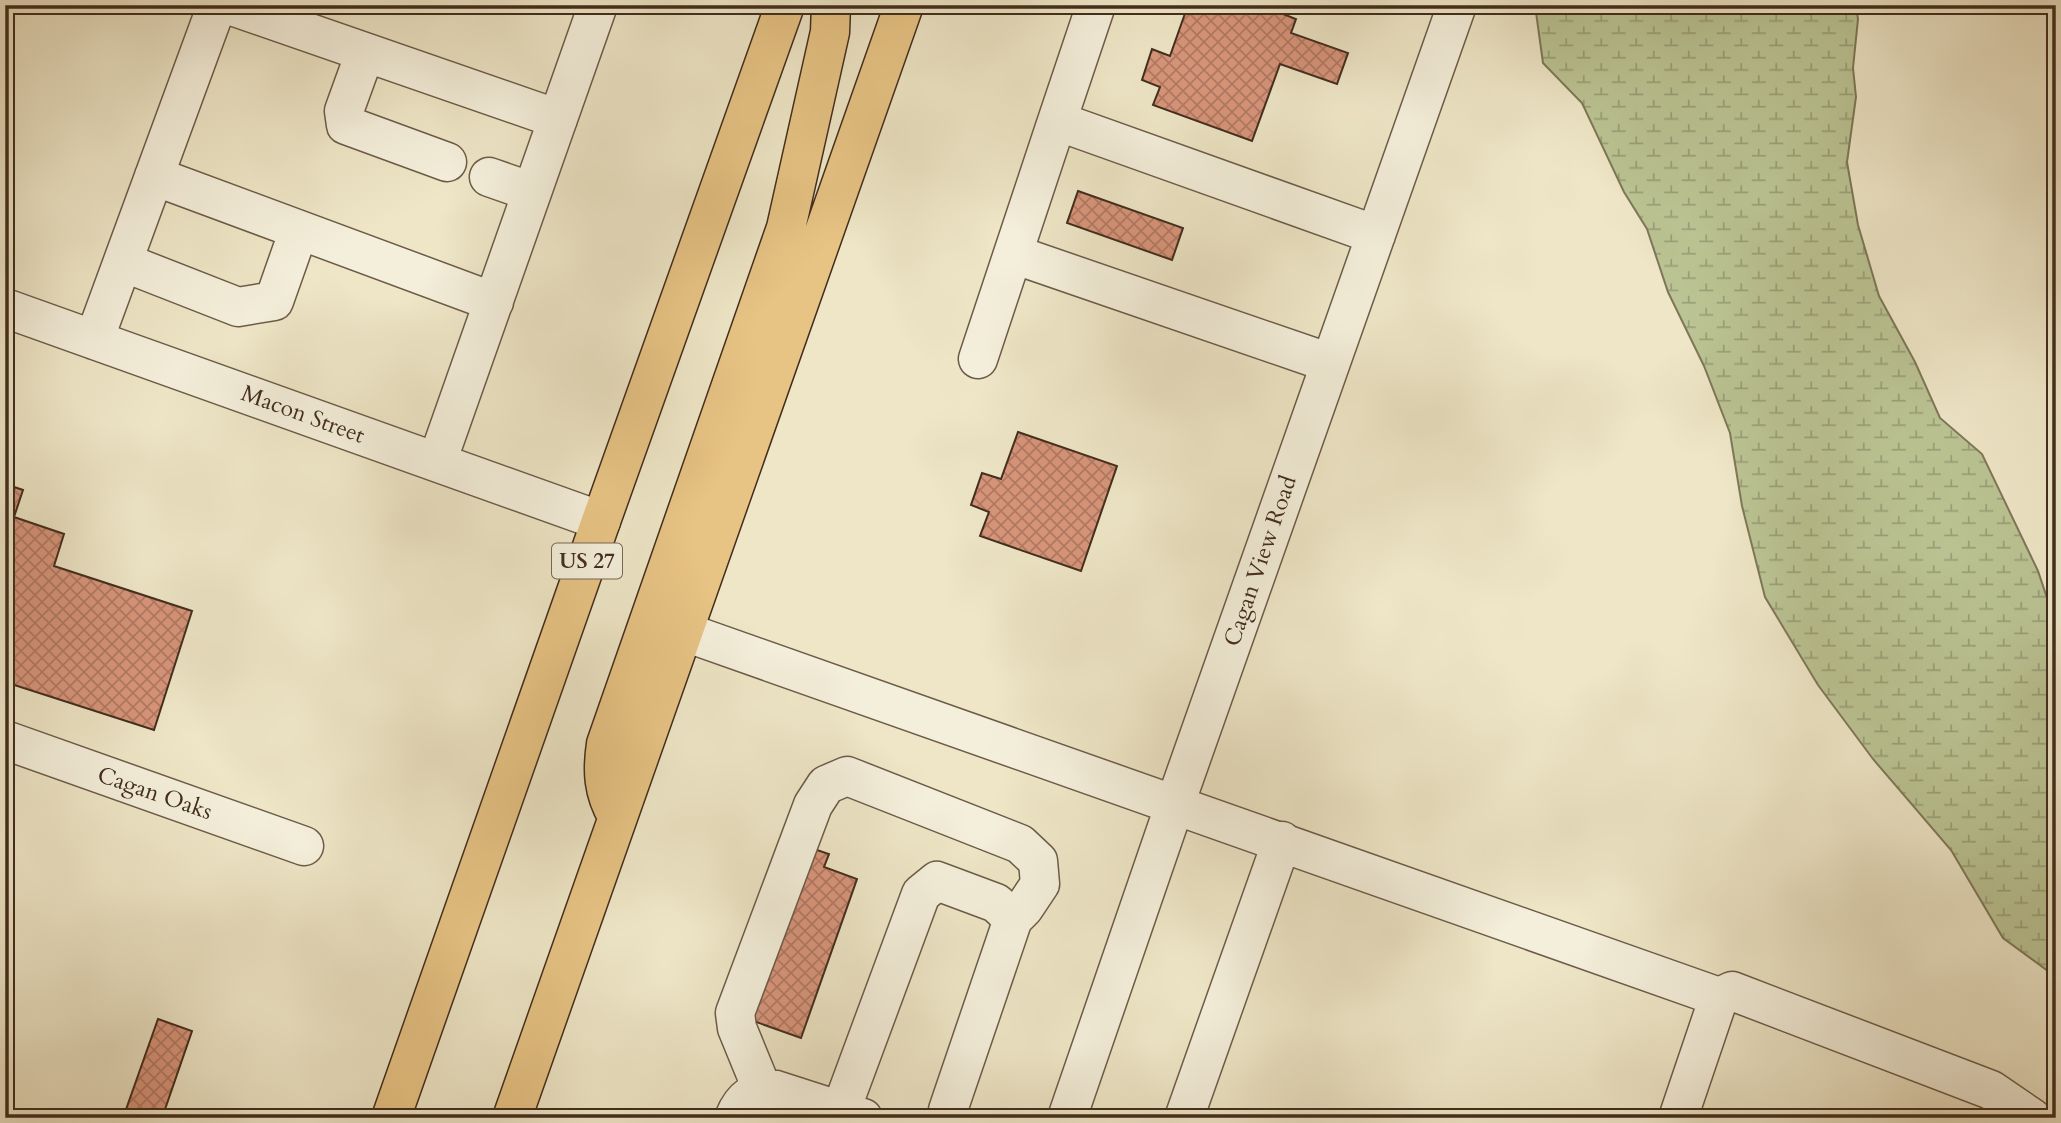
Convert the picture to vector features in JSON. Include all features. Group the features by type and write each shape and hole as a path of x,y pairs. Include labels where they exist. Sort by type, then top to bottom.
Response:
{"highway":[{"name":"US 27","path":"391,1118 785,5"},
{"path":"617,816 604,785 606,744 786,228 830,32 831,5"},
{"path":"512,1118 904,5"}],"street":[{"path":"94,340 217,5"},
{"path":"229,5 558,119"},
{"path":"437,462 598,5"},
{"path":"978,359 1096,5"},
{"name":"Cagan View Road","path":"1067,1118 1457,5"},
{"path":"365,53 344,111 346,125 447,162"},
{"path":"1058,121 1376,235"},
{"path":"154,176 494,302"},
{"path":"489,177 532,192"},
{"path":"123,262 238,307 274,301 299,229"},
{"path":"1013,254 1330,363"},
{"name":"Macon Street","path":"5,309 601,521"},
{"path":"682,631 1719,997 1732,991 1991,1090 2032,1118"},
{"name":"Cagan Oaks","path":"5,740 304,846"},
{"path":"762,1089 737,1028 735,1013 813,805 826,785 847,776 1020,844 1038,860 1040,884 1013,919 948,1110 948,1118"},
{"path":"1184,1118 1282,841"},
{"path":"734,1118 749,1096 762,1089 776,1090 852,1114 921,894 937,881 996,903 1013,919"},
{"path":"1678,1118 1719,997"}],"green space":[{"path":"1535,5 1856,5 1858,19 1853,68 1856,97 1847,162 1858,225 1879,296 1915,362 1940,418 1982,454 2038,571 2056,625 2056,977 2003,938 1951,850 1873,759 1818,685 1765,597 1742,506 1730,433 1704,366 1668,292 1647,229 1624,192 1582,103 1543,63"}],"building":[{"path":"1188,5 1260,5 1296,19 1291,33 1348,53 1337,84 1280,64 1252,141 1153,105 1160,87 1142,80 1152,49 1170,56"},
{"path":"1078,191 1183,228 1172,260 1067,223"},
{"path":"1018,432 1117,466 1081,571 980,536 989,512 971,505 982,473 1001,479"},
{"path":"5,484 23,490 14,517 64,534 54,566 192,611 154,730 5,682"},
{"path":"805,846 829,854 824,867 857,879 801,1038 745,1018"},
{"path":"158,1019 192,1031 162,1118 123,1118"}]}
